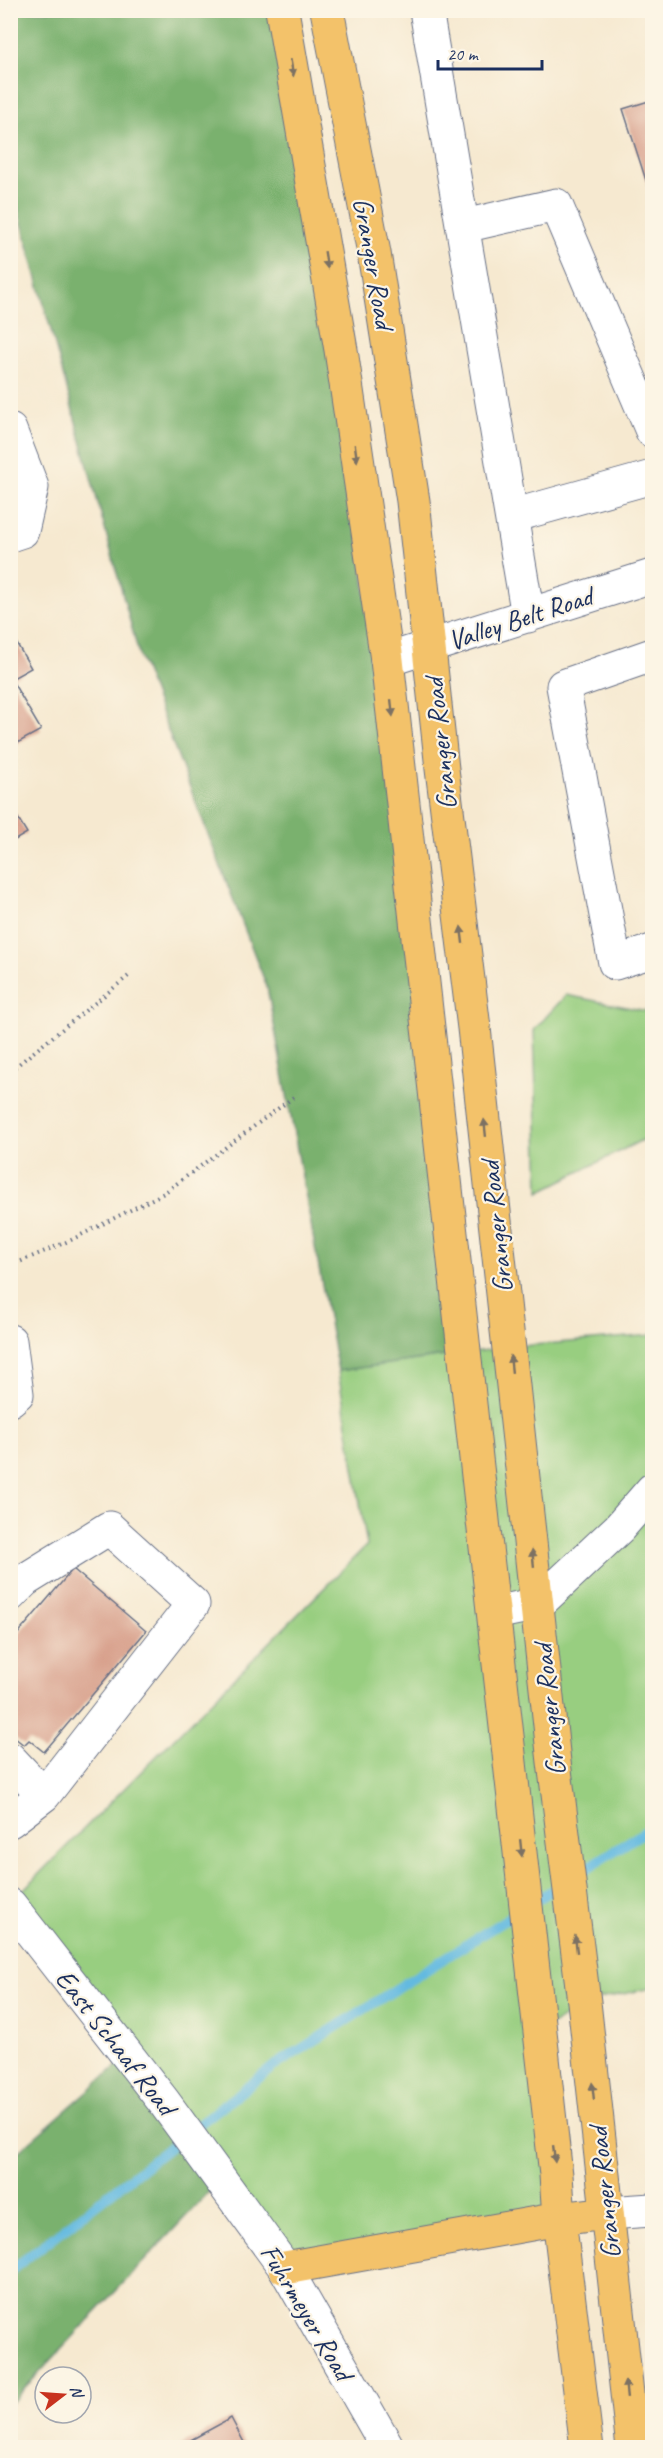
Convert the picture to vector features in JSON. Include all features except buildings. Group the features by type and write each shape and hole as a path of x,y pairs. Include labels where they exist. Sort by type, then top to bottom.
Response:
{"main road":[{"name":"Granger Road","path":"282,10 341,350 387,660 541,2033 559,2219 587,2448"},
{"name":"Granger Road","path":"327,10 375,265 412,501 633,2448"},
{"path":"285,2268 559,2219 607,2213"}],"street":[{"path":"426,10 528,616"},
{"path":"464,226 556,205 652,431"},
{"path":"10,430 32,487 22,531 10,535"},
{"path":"512,516 652,477"},
{"name":"Valley Belt Road","path":"387,660 652,576"},
{"path":"652,655 563,686 615,963 652,951"},
{"path":"10,1341 17,1394 10,1400"},
{"path":"494,1613 538,1604 619,1528 652,1490"},
{"path":"10,1594 26,1580 109,1528 193,1605 44,1795 10,1821"},
{"path":"10,1759 44,1795"},
{"name":"East Schaaf Road","path":"10,1905 164,2103 220,2180"},
{"name":"Fuhrmeyer Road","path":"220,2180 285,2268 388,2448"},
{"path":"607,2213 652,2210"}],"path":[{"path":"10,1071 131,974"},
{"path":"10,1266 71,1240 164,1193 295,1096"}],"green space":[{"path":"10,11 282,11 310,167 465,1353 338,1371 267,987 140,658 11,183"},
{"path":"566,995 652,1012 652,1135 539,1192 534,1030"},
{"path":"652,1335 652,1988 584,2002 541,2033 559,2219 285,2268 11,1902 367,1545 338,1371 509,1347"},
{"path":"128,2056 220,2180 47,2365 33,2365 33,2380 11,2403 10,2159"}],"waterway":[{"path":"10,2271 273,2067 652,1827"}]}
